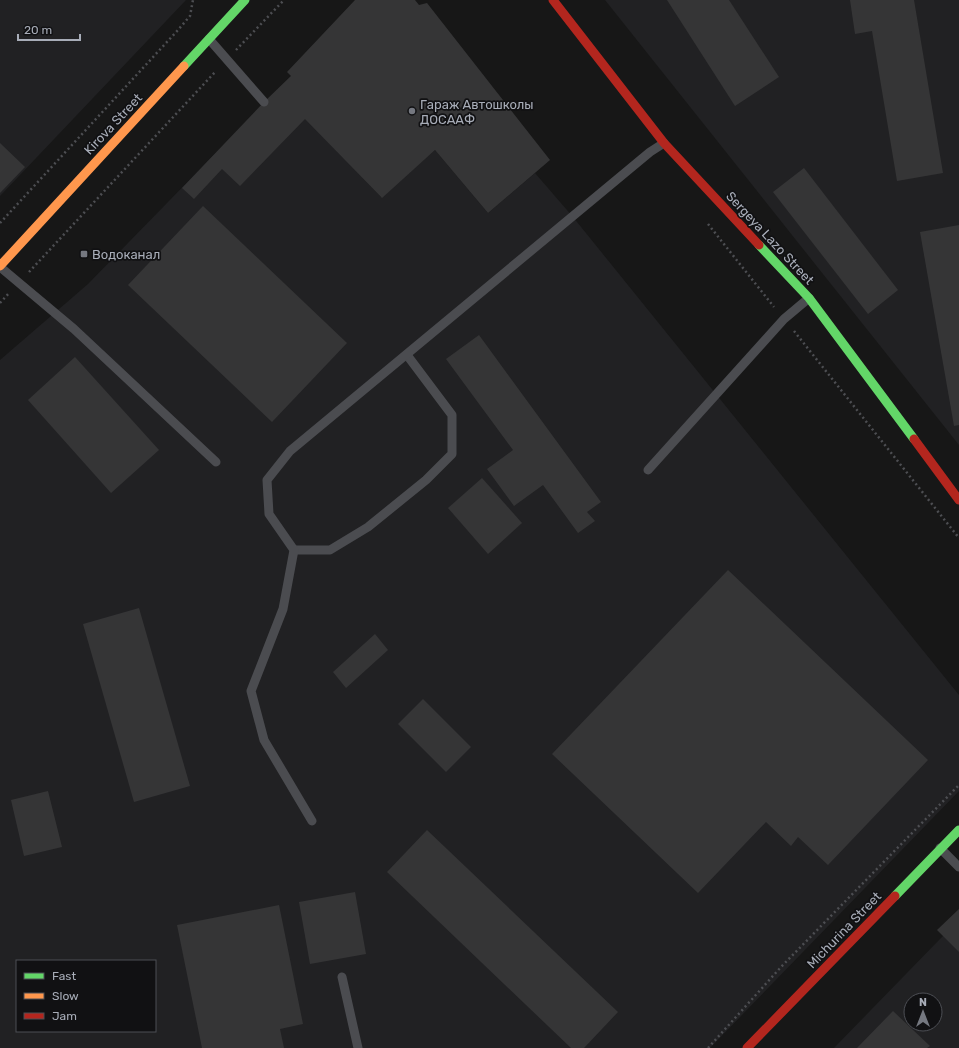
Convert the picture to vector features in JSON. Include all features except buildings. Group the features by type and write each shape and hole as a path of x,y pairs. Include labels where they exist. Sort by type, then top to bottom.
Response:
{"street":[{"name":"Sergeya Lazo Street","path":"553,0 664,143 809,298 959,500"},
{"name":"Kirova Street","path":"0,267 209,39 240,2"},
{"name":"Michurina Street","path":"747,1048 959,830"}],"lane":[{"path":"209,39 264,102"},
{"path":"312,821 264,740 251,691 283,609 294,550 269,514 267,480 290,451 644,157 664,143"},
{"path":"0,267 74,328 216,462"},
{"path":"648,470 784,319 809,298"},
{"path":"294,550 330,550 368,527 426,480 452,454 452,415 407,355"},
{"path":"940,848 959,867"},
{"path":"342,977 358,1048"}],"path":[{"path":"0,223 178,30 190,16 193,0"},
{"path":"0,303 226,60 284,0"},
{"path":"705,220 959,538"},
{"path":"708,1048 781,967 959,785"}],"shaded area":[{"path":"0,0 186,0 0,196"},
{"path":"605,0 959,0 959,445"},
{"path":"291,76 306,119 381,197 435,150 488,213 535,173 573,217 959,695 959,791 710,1048 0,1048 0,360 88,284"},
{"path":"959,920 959,1048 834,1048 941,938"}],"traffic: fast":[{"path":"184,66 245,0"},
{"path":"759,245 809,298 914,439"},
{"path":"895,896 959,830"}],"traffic: slow":[{"path":"0,266 184,66"}],"traffic: jam":[{"path":"553,0 664,143 759,245"},
{"path":"914,439 959,500"},
{"path":"747,1048 895,896"}],"place":[{"name":"Гараж Автошколы ДОСААФ","path":"412,111"},
{"name":"Водоканал","path":"84,254"}]}
